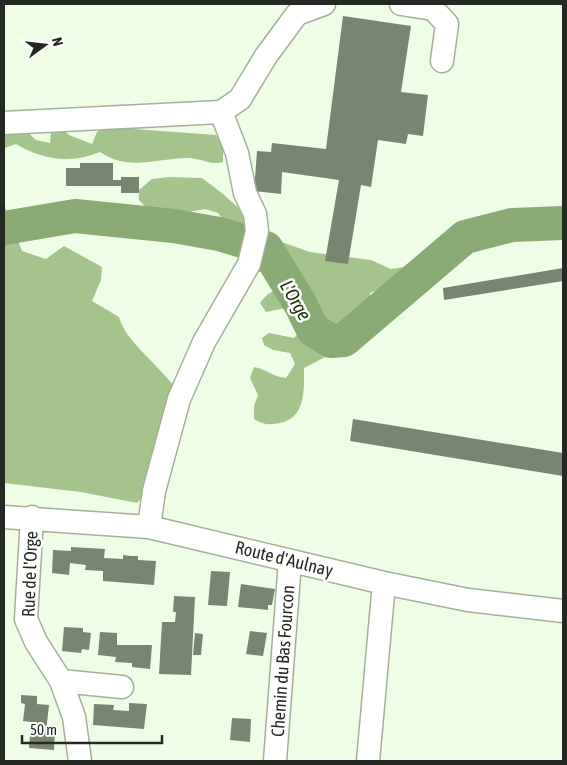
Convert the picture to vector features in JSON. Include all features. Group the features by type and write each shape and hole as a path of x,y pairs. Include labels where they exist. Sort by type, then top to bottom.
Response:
{"street":[{"path":"4,124 221,112 240,99 266,56 297,14 324,4"},
{"path":"401,4 433,9 448,24 442,61"},
{"path":"149,528 154,491 178,399 204,342 249,264 257,231 255,214 245,193 237,153 221,112"},
{"name":"Route d'Aulnay","path":"4,517 32,517 149,528 384,583 468,600 563,611"},
{"name":"Rue de l'Orge","path":"32,517 26,619 36,642 61,681 74,717 80,761"},
{"name":"Chemin du Bas Fourcon","path":"275,761 290,561"},
{"path":"368,761 384,583"},
{"path":"61,681 122,687"}],"green space":[{"path":"59,126 69,135 92,144 97,132 106,127 216,135 223,146 223,162 214,163 186,158 131,163 110,158 100,152 89,156 68,159 36,154 16,144 5,148 4,161 4,130 25,130 36,140 50,143 51,131"},
{"path":"169,177 202,178 223,194 273,239 310,252 371,260 391,269 404,267 410,276 406,284 390,285 370,293 370,305 343,328 333,353 304,368 302,402 295,415 288,420 270,424 254,419 254,406 258,395 250,378 254,367 286,378 295,364 290,353 273,350 264,345 262,338 269,333 294,338 301,331 300,320 291,307 266,312 260,303 270,292 294,289 300,286 300,277 289,271 258,272 252,266 250,252 239,241 218,213 205,209 183,213 150,212 139,200 139,190 152,179"},
{"path":"4,199 6,211 22,251 46,259 64,246 102,267 101,280 92,301 119,317 122,326 135,343 173,385 151,488 137,503 81,492 4,483"}],"building":[{"path":"343,16 411,26 401,92 428,95 423,136 408,134 406,144 378,140 371,187 361,185 348,264 325,261 339,180 282,172 281,194 254,191 257,151 271,152 272,143 326,149"},
{"path":"80,163 113,163 113,180 121,180 121,177 139,177 139,193 121,193 121,186 66,186 66,168 80,168"},
{"path":"563,268 563,281 444,300 443,288"},
{"path":"353,419 563,453 563,476 350,441"},
{"path":"71,547 105,549 104,558 123,559 123,555 138,556 138,560 156,561 154,585 103,581 103,571 85,570 86,565 70,563 69,575 52,573 53,550 71,551"},
{"path":"211,571 230,572 227,606 208,605"},
{"path":"241,584 275,589 272,605 268,605 268,610 238,607"},
{"path":"174,596 195,597 191,675 159,674 162,622 175,622 176,612 173,612"},
{"path":"64,627 83,628 83,632 91,633 89,650 82,649 81,653 62,651"},
{"path":"250,631 267,633 263,656 246,654"},
{"path":"100,632 117,633 117,645 152,645 150,669 132,667 132,663 115,662 116,657 98,655"},
{"path":"195,633 203,634 201,655 193,655"},
{"path":"21,695 37,696 37,704 49,705 46,732 55,732 54,750 29,748 31,722 23,721 25,704 21,703"},
{"path":"129,703 147,704 144,729 93,725 94,704 114,705 113,710 129,711"},
{"path":"232,718 251,719 250,742 230,740"}],"waterway":[{"name":"L'Orge","path":"4,228 75,216 174,226 219,234 266,248 301,305 313,330 331,341 344,340 465,237 512,225 563,223"}]}
